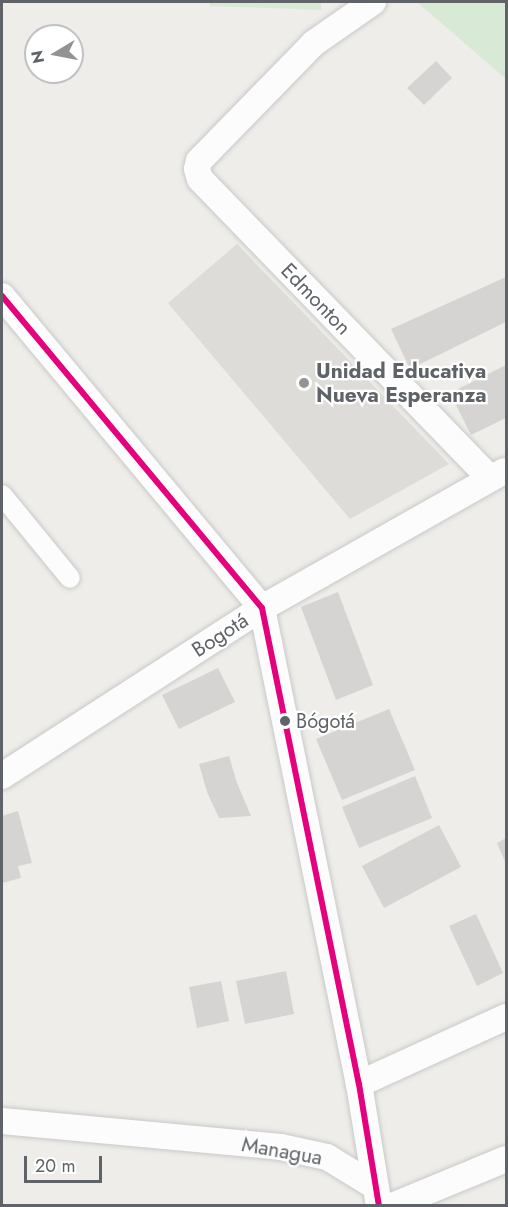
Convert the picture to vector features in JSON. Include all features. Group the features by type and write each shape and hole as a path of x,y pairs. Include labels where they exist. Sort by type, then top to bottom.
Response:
{"street":[{"name":"Edmonton","path":"373,2 314,43 199,161 197,169 200,179 499,474"},
{"path":"2,296 262,608 382,1199 507,1160"},
{"name":"Bogotá","path":"2,776 262,608 499,474"},
{"path":"2,495 70,578"},
{"path":"359,1084 507,1017"},
{"name":"Managua","path":"2,1121 281,1147 327,1157 382,1199"}],"shaded area":[{"name":"Unidad Educativa Nueva Esperanza","path":"237,244 449,464 350,519 168,303"}],"green space":[{"path":"210,2 321,2 321,10 210,6"},
{"path":"417,2 506,2 506,79"}],"building":[{"path":"436,61 452,78 424,105 407,88"},
{"path":"506,277 506,322 410,369 391,329"},
{"path":"506,365 506,418 471,435 450,393"},
{"path":"338,592 373,685 336,700 301,607"},
{"path":"218,668 235,702 179,729 162,695"},
{"path":"389,709 415,770 342,800 316,739"},
{"path":"229,756 251,816 219,818 207,792 199,764"},
{"path":"415,776 432,818 359,848 342,807"},
{"path":"18,811 32,863 18,866 21,878 2,883 2,816"},
{"path":"439,825 461,867 384,908 362,866"},
{"path":"506,838 506,864 497,843"},
{"path":"476,914 503,973 477,986 449,926"},
{"path":"286,971 294,1014 245,1024 236,981"},
{"path":"221,981 229,1021 197,1028 189,987"}],"transit line":[{"path":"2,296 262,608 359,1084 379,1206"}],"place":[{"name":"Unidad Educativa Nueva Esperanza","path":"304,383"},
{"name":"Bógotá","path":"285,721"}]}
